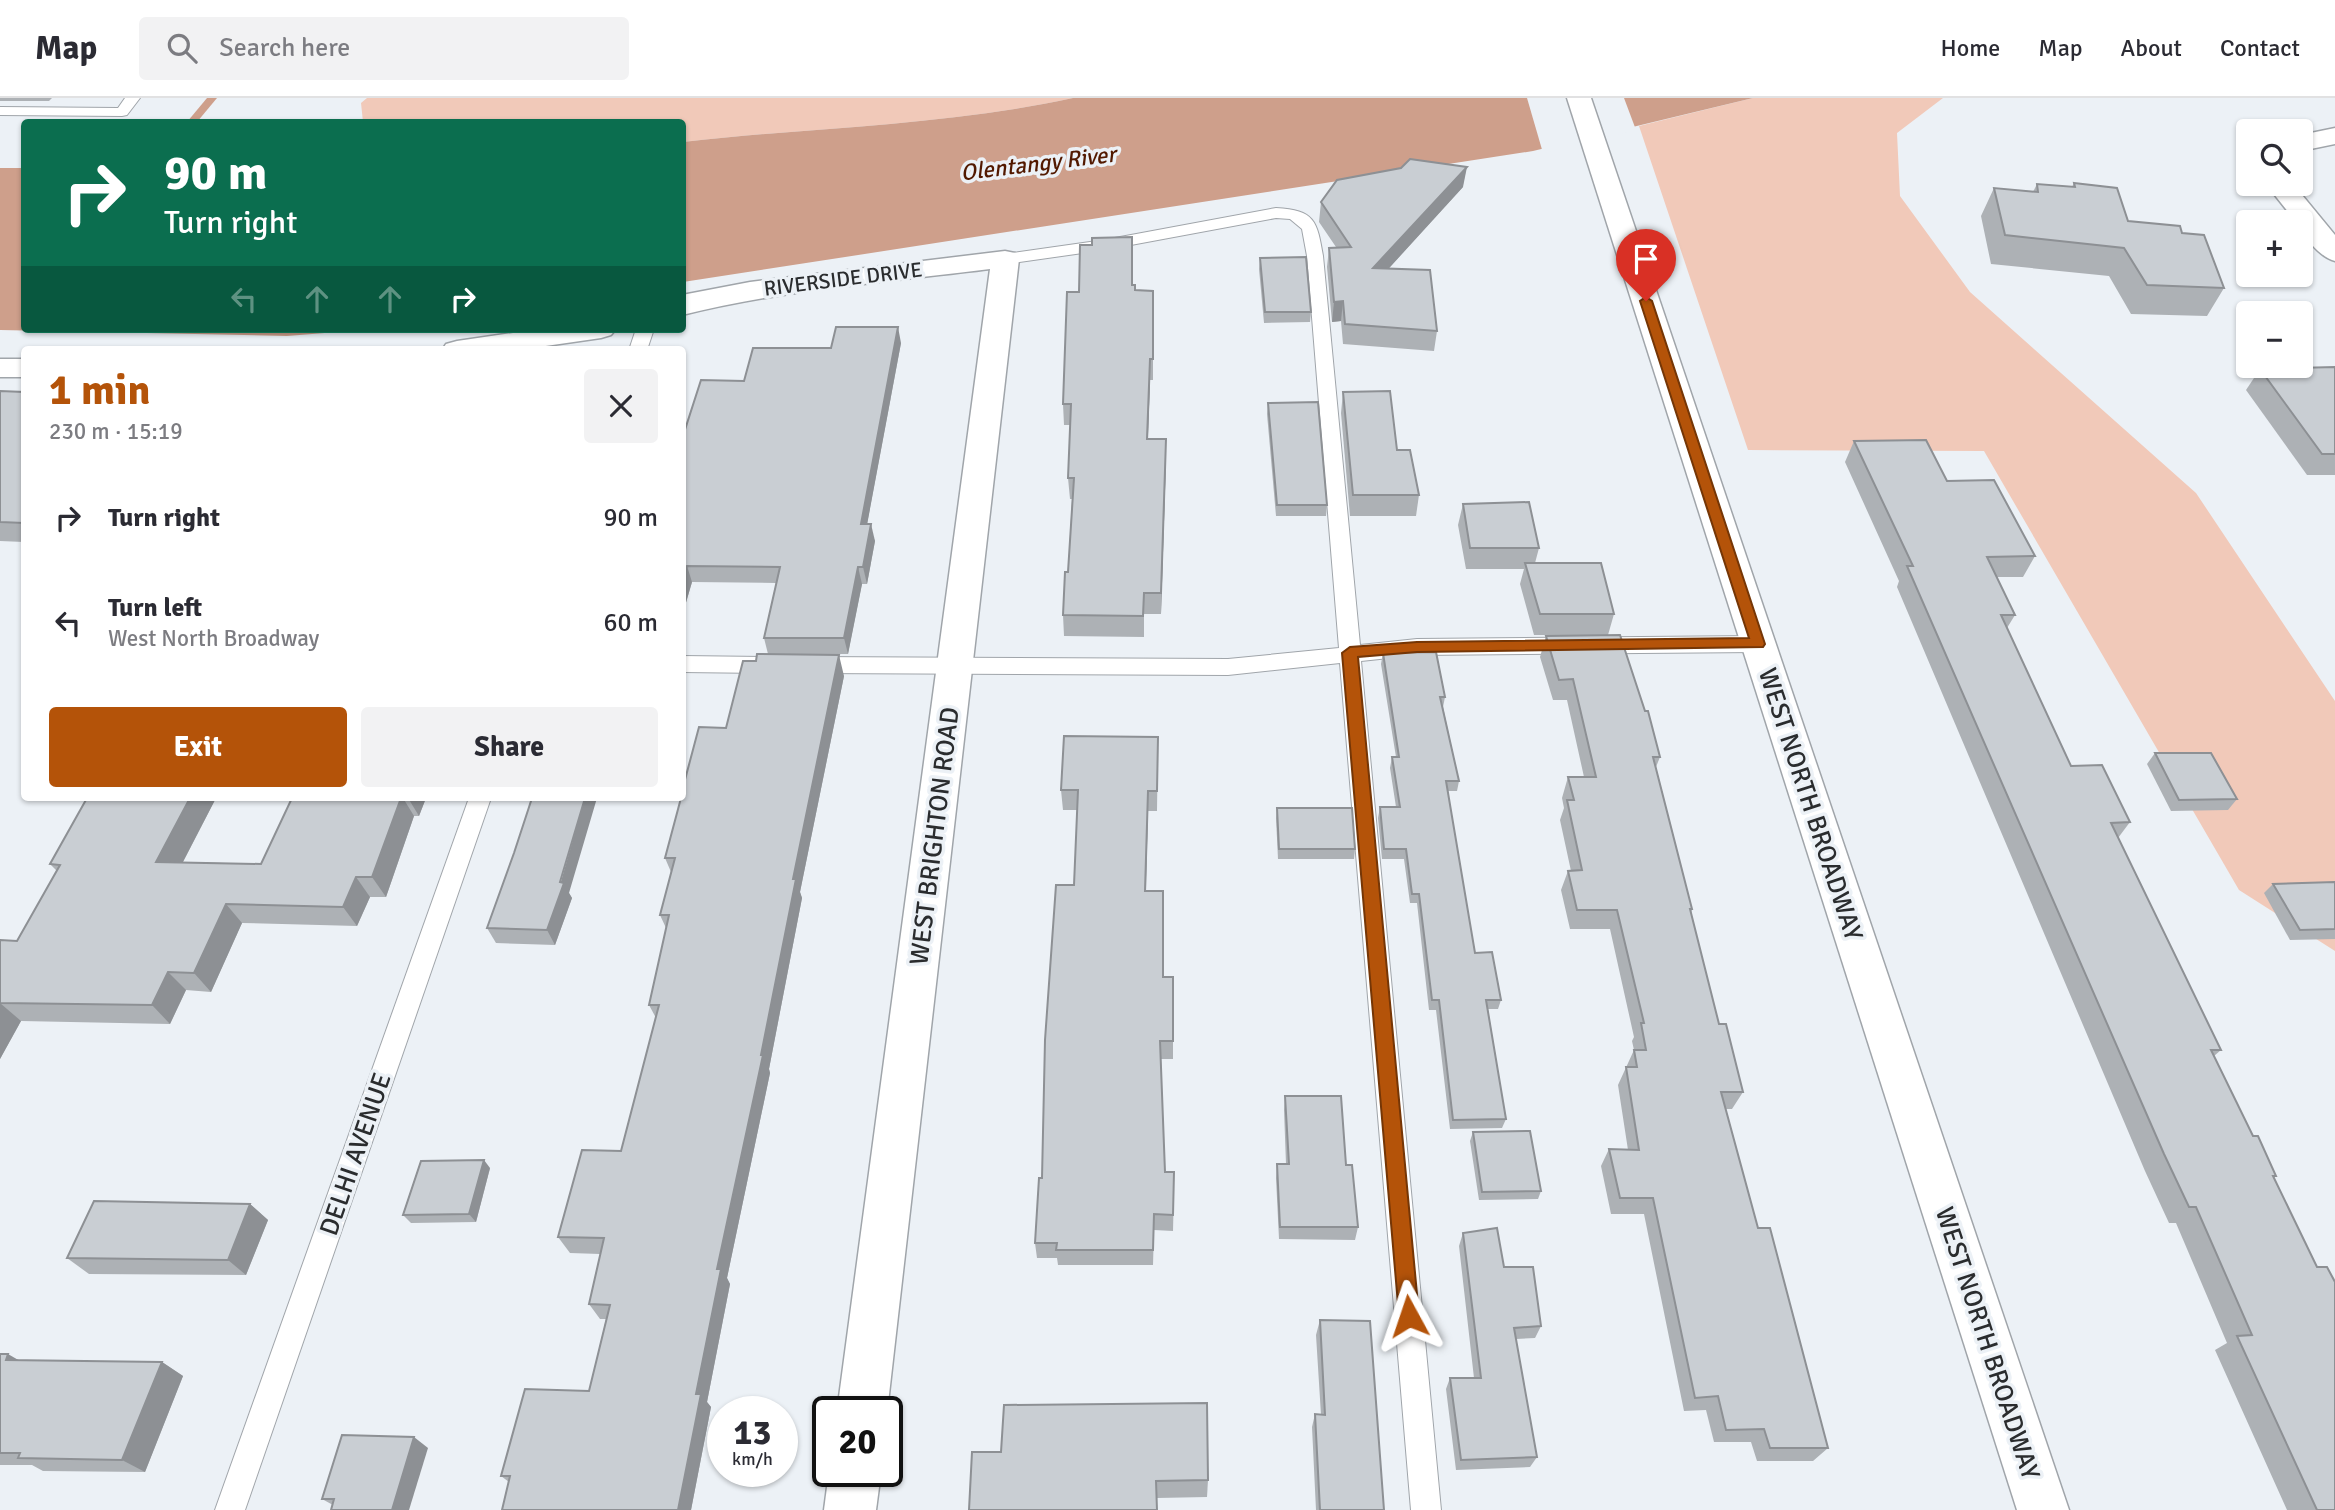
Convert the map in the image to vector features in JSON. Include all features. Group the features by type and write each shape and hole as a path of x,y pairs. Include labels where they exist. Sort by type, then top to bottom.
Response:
{"street":[{"name":"WEST NORTH BROADWAY","path":"1579,98 2043,1510"},
{"path":"2313,141 2335,136"},
{"path":"2289,196 2335,253"},
{"name":"RIVERSIDE DRIVE","path":"686,304 750,291 1005,259"},
{"name":"WEST BRIGHTON ROAD","path":"864,1396 1005,259"},
{"path":"484,346 574,333"},
{"path":"0,368 21,368"},
{"path":"850,1510 853,1487"}],"lane":[{"path":"0,111 121,112 133,98"},
{"path":"1005,259 1116,243 1276,213 1294,214 1306,221 1312,236 1426,1510"},
{"path":"686,664 1228,667 1417,647 1758,644"},
{"name":"DELHI AVENUE","path":"230,1510 479,801"}],"shaded area":[{"path":"367,98 1073,98 976,115 686,142 686,119 363,119 361,103"},
{"path":"1753,98 1943,98 1897,133 1900,196 1970,292 2196,493 2335,701 2335,951 2239,890 1984,451 1748,450 1639,126"}],"water":[{"name":"Olentangy River","path":"1073,98 1753,98 1533,151 686,282 686,142 928,120"},
{"path":"0,168 21,168 21,330 0,330"},
{"path":"144,333 325,333 287,336"}],"pier":[{"path":"1527,98 1624,98 1636,130 1543,153"}],"building":[{"path":"1410,159 1467,167 1373,268 1430,270 1437,331 1345,324 1343,301 1334,302 1329,248 1351,247 1321,202 1337,180 1401,168"},
{"path":"2074,183 2117,188 2128,221 2180,226 2182,233 2204,235 2224,288 2147,285 2124,248 2005,235 1994,188 2038,192 2037,184 2075,187"},
{"path":"1132,237 1132,285 1135,285 1135,290 1153,291 1153,359 1150,359 1147,439 1166,439 1161,593 1144,593 1143,616 1063,615 1074,478 1068,478 1071,404 1063,404 1067,292 1079,292 1080,245 1092,245 1092,238"},
{"path":"1306,257 1311,312 1265,312 1260,258"},
{"path":"836,327 898,327 861,524 871,524 863,567 858,567 844,638 764,638 780,567 687,566 686,569 686,427 701,380 744,381 753,348 831,348"},
{"path":"2335,367 2335,454 2322,454 2267,378 2313,378 2313,368"},
{"path":"0,391 21,392 21,523 0,522"},
{"path":"1390,391 1397,450 1410,450 1419,495 1353,495 1343,392"},
{"path":"1318,402 1327,505 1277,505 1268,403"},
{"path":"1926,440 1947,481 1994,480 2035,556 1987,557 2015,615 2001,615 2071,766 2102,765 2130,822 2111,823 2221,1050 2211,1050 2253,1136 2258,1136 2276,1176 2273,1176 2317,1267 2327,1267 2335,1282 2335,1510 2317,1510 2237,1336 2252,1335 2196,1207 2189,1207 2164,1154 1907,566 1913,566 1854,441"},
{"path":"1529,502 1539,548 1470,548 1463,504"},
{"path":"1525,563 1601,563 1614,614 1540,614"},
{"path":"1620,635 1645,711 1648,711 1660,757 1653,757 1690,909 1719,1024 1726,1024 1743,1092 1721,1092 1758,1228 1770,1228 1828,1448 1770,1448 1764,1429 1726,1430 1718,1396 1695,1398 1653,1198 1620,1198 1609,1149 1639,1150 1626,1067 1637,1067 1634,1050 1646,1050 1641,1023 1644,1023 1617,910 1577,910 1568,871 1582,870 1567,800 1574,800 1568,777 1596,777 1573,679 1559,680 1546,636"},
{"path":"1436,652 1445,697 1440,697 1459,781 1446,781 1475,953 1492,952 1501,1000 1486,1000 1506,1119 1453,1120 1439,1000 1432,1000 1419,894 1412,894 1406,849 1384,849 1380,807 1400,807 1392,757 1399,757 1383,653"},
{"path":"757,654 839,655 793,879 796,879 763,1055 717,1269 721,1269 696,1394 701,1394 678,1510 502,1510 510,1476 501,1476 525,1389 589,1391 610,1305 589,1304 604,1238 558,1237 582,1150 621,1151 659,1005 649,1005 669,915 660,915 675,858 665,858 680,801 686,801 686,776 699,727 726,728 743,661 756,661"},
{"path":"1064,736 1158,737 1157,791 1148,791 1145,891 1163,891 1163,977 1173,977 1173,1041 1160,1041 1165,1172 1174,1172 1173,1215 1154,1214 1153,1250 1056,1250 1057,1243 1035,1243 1039,1178 1042,1178 1045,1040 1056,885 1074,885 1078,790 1061,790"},
{"path":"2155,753 2211,753 2237,799 2179,800"},
{"path":"85,801 188,801 156,862 261,864 291,801 400,801 372,877 356,877 343,907 226,904 194,973 168,972 152,1005 0,1003 0,940 17,941 60,865 50,864"},
{"path":"531,801 584,801 560,882 564,883 547,930 487,928"},
{"path":"1277,808 1352,808 1355,849 1279,849"},
{"path":"2335,882 2335,929 2300,930 2273,884"},
{"path":"1285,1096 1341,1096 1346,1165 1352,1165 1358,1227 1280,1227 1277,1164 1289,1164"},
{"path":"1530,1131 1541,1191 1482,1192 1473,1132"},
{"path":"484,1160 469,1214 403,1215 421,1161"},
{"path":"94,1201 250,1204 228,1260 67,1258"},
{"path":"1497,1228 1504,1267 1533,1267 1541,1326 1514,1328 1537,1457 1461,1460 1450,1378 1481,1378 1463,1233"},
{"path":"1320,1320 1370,1321 1384,1510 1320,1510 1315,1414 1325,1415"},
{"path":"0,1354 8,1354 6,1360 162,1362 122,1460 18,1458 20,1453 0,1453"},
{"path":"1207,1403 1208,1480 1156,1481 1157,1510 969,1510 972,1452 1001,1452 1004,1405"},
{"path":"342,1435 414,1437 392,1510 331,1510 334,1499 322,1499"}],"waterway":[{"path":"194,119 212,98"}],"route":[{"path":"1409,1316 1350,653 1417,647 1758,644 1646,301"}]}
